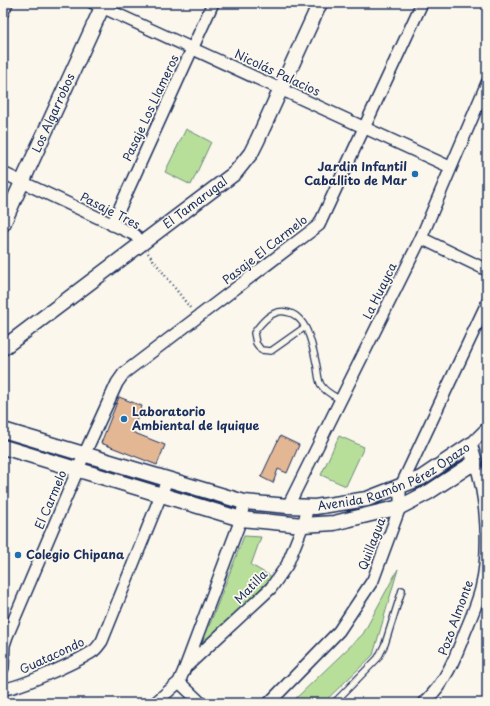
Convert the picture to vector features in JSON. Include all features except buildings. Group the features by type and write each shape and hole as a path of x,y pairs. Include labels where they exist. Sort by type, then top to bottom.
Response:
{"street":[{"path":"3,12 7,3"},
{"name":"Pasaje Los Llameros","path":"112,224 213,3"},
{"name":"El Tamarugal","path":"3,348 235,173 251,153 320,3"},
{"name":"Pasaje El Carmelo","path":"84,455 117,383 124,373 319,225 422,3"},
{"name":"Nicolás Palacios","path":"100,4 192,49 450,167"},
{"name":"Los Algarrobos","path":"3,224 100,4"},
{"name":"La Huayca","path":"288,506 421,238 487,83"},
{"name":"Pasaje Tres","path":"3,173 135,235 142,244"},
{"path":"421,238 487,270"},
{"name":"Quillagua","path":"269,703 339,631 372,580 400,507 400,488 487,303"},
{"path":"470,445 487,428"},
{"name":"Avenida Ramón Pérez Opazo","path":"3,430 244,502 288,506 308,507 367,499 400,488 421,478 470,445 475,462 429,492 400,507 334,522 303,525 240,519 3,447"},
{"name":"El Carmelo","path":"3,668 4,645 7,636 84,455"},
{"name":"Pozo Almonte","path":"424,703 435,693 455,660 481,590 485,573 486,516 481,480 475,462"},
{"name":"Guatacondo","path":"3,689 10,689 45,675 93,652 102,641 162,496 167,480"},
{"name":"Matilla","path":"155,703 179,682 240,519 244,502"},
{"name":"Matilla","path":"185,668 271,588 287,565 303,525 308,507"},
{"path":"179,682 201,703"}],"lane":[{"path":"305,327 271,350 261,350 256,342 254,333 271,315 282,311 292,313 301,319 305,327 315,356 320,384 340,400"},
{"path":"334,703 378,658 385,644 402,590"}],"path":[{"name":"Pasaje Tres","path":"142,244 198,318"}],"green space":[{"path":"186,129 211,142 191,185 165,172"},
{"path":"339,436 364,447 346,486 321,475"},
{"path":"244,536 261,537 251,565 272,577 199,652"},
{"path":"398,569 373,655 323,703 291,703 363,634"}],"place":[{"name":"Jardin Infantil Caballito de Mar","path":"415,174"},
{"name":"Laboratorio Ambiental de Iquique","path":"124,419"},
{"name":"Colegio Chipana","path":"18,555"}]}
